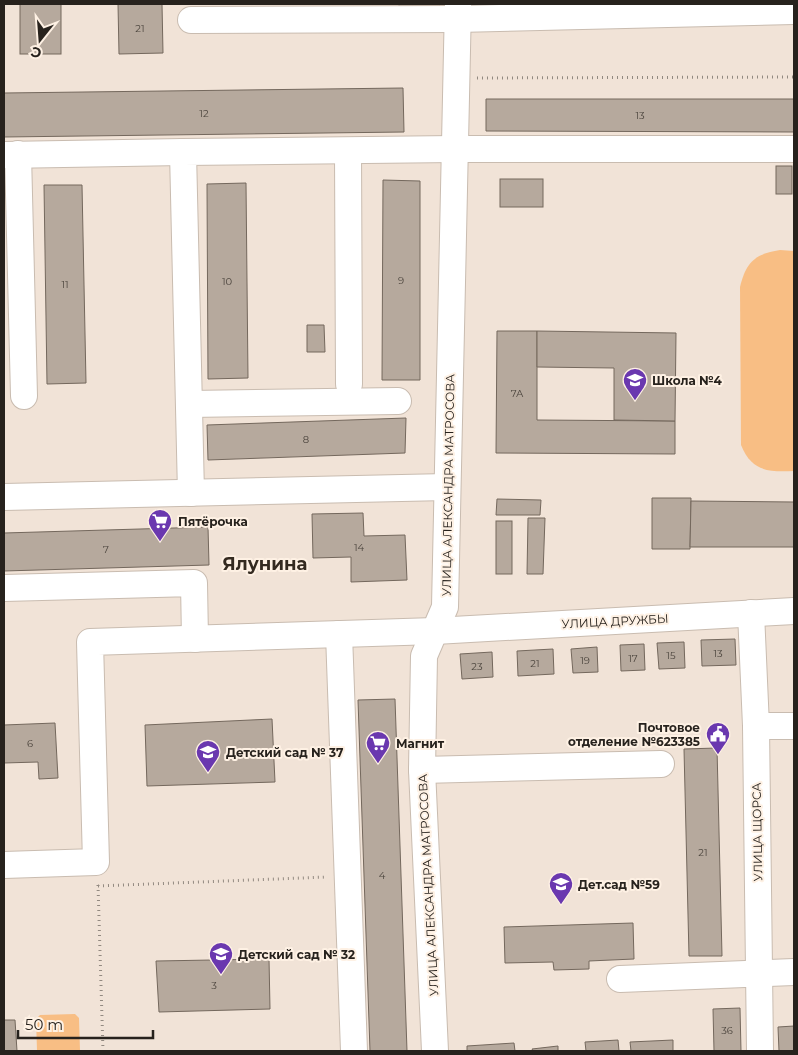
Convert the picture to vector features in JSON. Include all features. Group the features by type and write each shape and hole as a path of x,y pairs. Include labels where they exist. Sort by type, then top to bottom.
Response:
{"street":[{"path":"191,20 458,11 794,11"},
{"name":"УЛИЦА АЛЕКСАНДРА МАТРОСОВА","path":"435,1051 422,770 424,656 445,607 458,11"},
{"path":"24,396 11,154 455,149 794,149"},
{"path":"348,150 350,384"},
{"path":"183,152 191,492"},
{"path":"189,404 398,401"},
{"path":"4,497 447,486"},
{"path":"4,588 194,583 195,638"},
{"name":"УЛИЦА ДРУЖБЫ","path":"97,874 90,642 435,631 794,611"},
{"name":"УЛИЦА ЩОРСА","path":"751,613 756,726 760,1051"},
{"path":"339,634 354,1051"},
{"path":"756,726 794,726"},
{"path":"422,770 660,764"},
{"path":"4,865 97,874"},
{"path":"620,979 794,972"}],"path":[{"path":"456,79 794,77"},
{"path":"103,1051 97,874 348,877"}],"shaded area":[{"path":"780,250 794,251 794,471 762,469 750,461 741,445 740,287 745,271 753,261 764,254"},
{"path":"75,1014 79,1018 80,1051 37,1051 36,1019 40,1015"}],"building":[{"path":"20,4 61,4 61,54 20,54"},
{"path":"118,4 162,4 163,53 119,54"},
{"path":"399,4 439,4 440,8 399,9"},
{"path":"403,88 404,132 4,137 4,93"},
{"path":"486,99 794,99 794,132 486,131"},
{"path":"776,166 792,166 792,194 776,194"},
{"path":"500,179 543,179 543,207 500,207"},
{"path":"383,180 420,181 420,380 382,380"},
{"path":"246,183 248,378 208,379 207,184"},
{"path":"44,185 82,185 86,383 47,384"},
{"path":"307,325 324,325 325,352 307,352"},
{"path":"497,331 537,331 537,420 675,421 675,454 496,453"},
{"path":"537,331 676,333 675,421 614,420 614,368 537,367"},
{"path":"406,418 405,453 208,460 207,425"},
{"path":"652,498 691,498 690,549 652,549"},
{"path":"497,499 541,500 540,515 496,515"},
{"path":"691,501 794,502 794,547 690,547"},
{"path":"363,513 364,536 405,535 407,580 351,582 351,557 313,558 312,514"},
{"path":"528,518 545,518 543,574 527,574"},
{"path":"496,521 512,521 512,574 496,574"},
{"path":"208,527 209,565 4,571 4,533"},
{"path":"735,639 736,665 702,666 701,640"},
{"path":"684,642 685,668 659,669 657,643"},
{"path":"644,644 645,670 621,671 620,645"},
{"path":"597,647 598,672 573,673 571,649"},
{"path":"553,649 554,674 518,676 517,651"},
{"path":"492,652 493,677 462,679 460,654"},
{"path":"395,699 407,1051 370,1051 358,700"},
{"path":"272,719 275,782 147,786 145,725"},
{"path":"55,723 58,778 39,779 38,762 4,763 4,725"},
{"path":"717,748 722,956 689,956 684,749"},
{"name":"Дет.сад №59","path":"633,923 634,959 589,961 589,969 554,970 553,962 505,963 504,927"},
{"path":"269,959 270,1009 159,1012 156,961"},
{"path":"740,1008 741,1051 714,1051 713,1009"},
{"path":"4,1020 15,1020 17,1051 4,1051"},
{"path":"794,1026 794,1051 779,1051 778,1027"},
{"path":"618,1040 619,1051 586,1051 585,1042"},
{"path":"673,1040 673,1051 631,1051 630,1042"},
{"path":"514,1043 515,1051 467,1051 467,1046"},
{"path":"558,1046 558,1051 533,1051 532,1049"}],"place":[{"name":"Школа №4","path":"635,401"},
{"name":"Пятёрочка","path":"160,542"},
{"name":"Почтовое отделение №623385","path":"718,755"},
{"name":"Магнит","path":"378,764"},
{"name":"Детский сад № 37","path":"208,773"},
{"name":"Дет.сад №59","path":"561,905"},
{"name":"Детский сад № 32","path":"221,975"}],"district":[{"name":"Ялунина","path":"265,564"}]}
